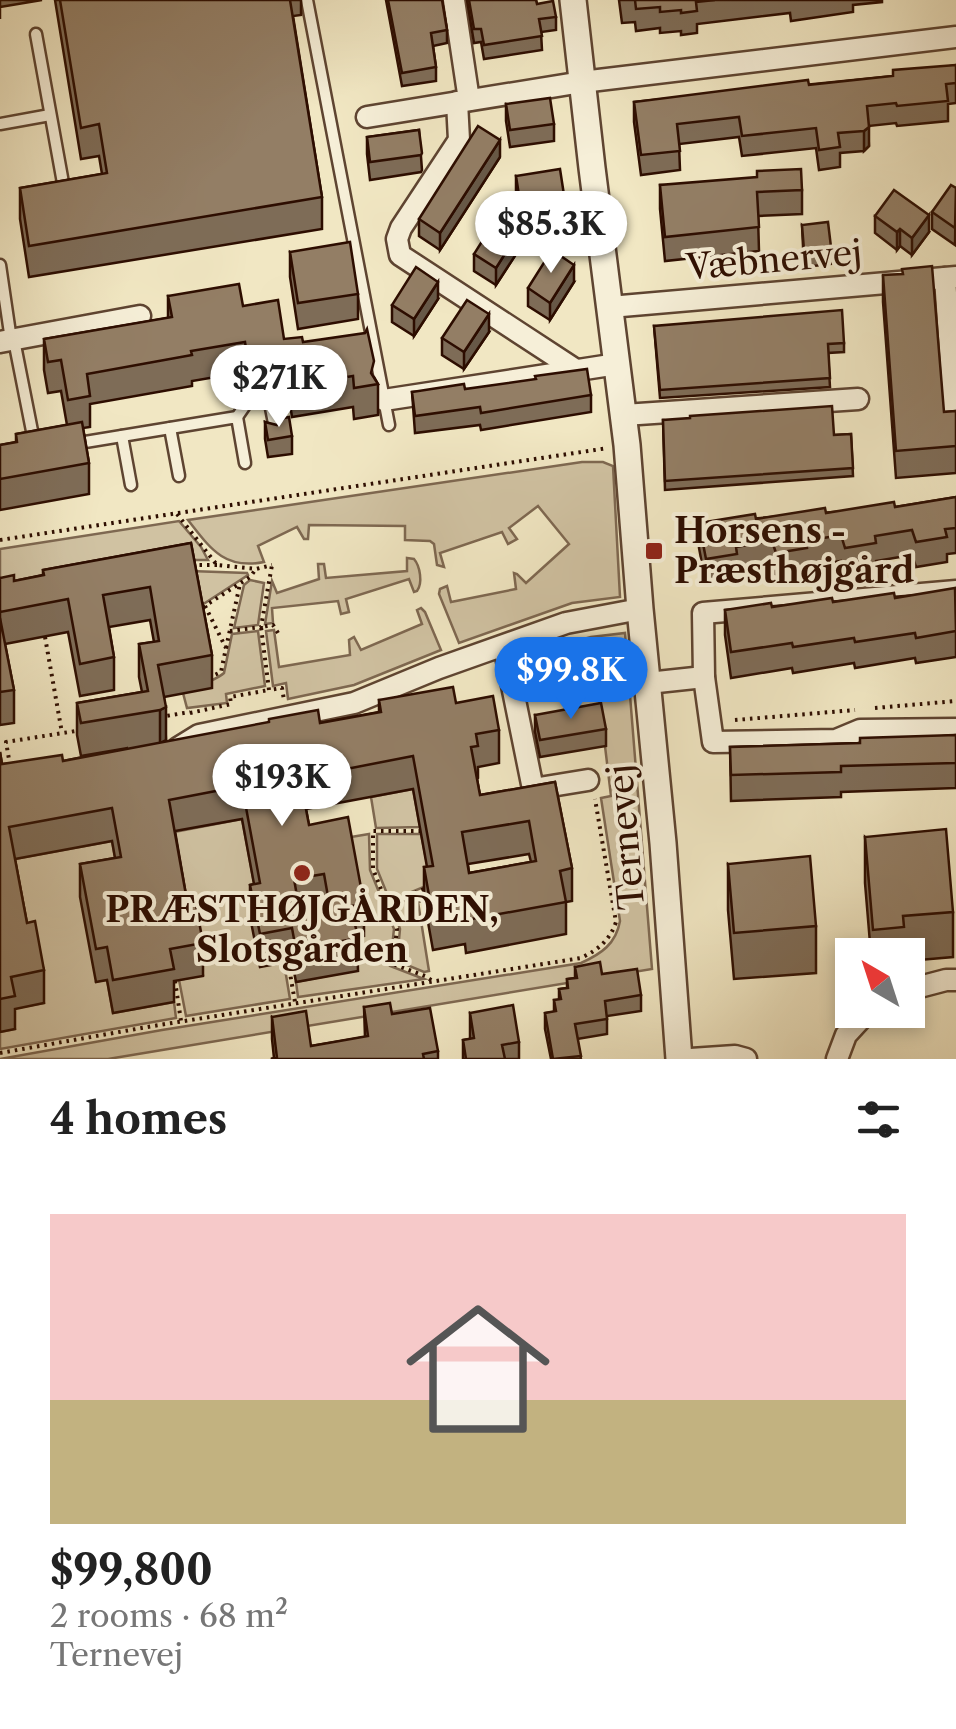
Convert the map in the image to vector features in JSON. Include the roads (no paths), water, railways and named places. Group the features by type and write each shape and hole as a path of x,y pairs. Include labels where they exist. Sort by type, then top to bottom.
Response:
{"street":[{"path":"454,0 463,102 459,140 401,228 397,239 400,255 576,370"},
{"name":"Ternevej","path":"573,0 628,445 679,1059"},
{"path":"368,117 582,82 956,37"},
{"name":"Væbnervej","path":"610,307 950,278 955,424"},
{"path":"9,340 140,316"},
{"path":"384,400 617,364"},
{"path":"624,416 858,399"},
{"path":"956,590 703,613 704,676 713,742 836,740 860,730 956,729"},
{"path":"165,756 195,737 354,703 438,668 566,623 640,609"},
{"name":"Ternevej","path":"504,646 532,789 588,780"},
{"path":"648,683 704,676"},
{"path":"925,986 956,980"},
{"path":"837,1059 852,1028"},
{"path":"691,1059 746,1059"}],"lane":[{"path":"307,0 389,426"},
{"path":"36,34 66,200"},
{"path":"0,124 50,114"},
{"path":"0,264 9,340 36,450"},
{"path":"53,448 237,417 248,402 270,398 276,432"},
{"path":"237,417 244,463"},
{"path":"170,428 180,476"},
{"path":"122,436 131,485"}],"place":[{"name":"Horsens - Præsthøjgård","path":"654,551"},
{"name":"PRÆSTHØJGÅRDEN, Slotsgården","path":"302,873"}]}
